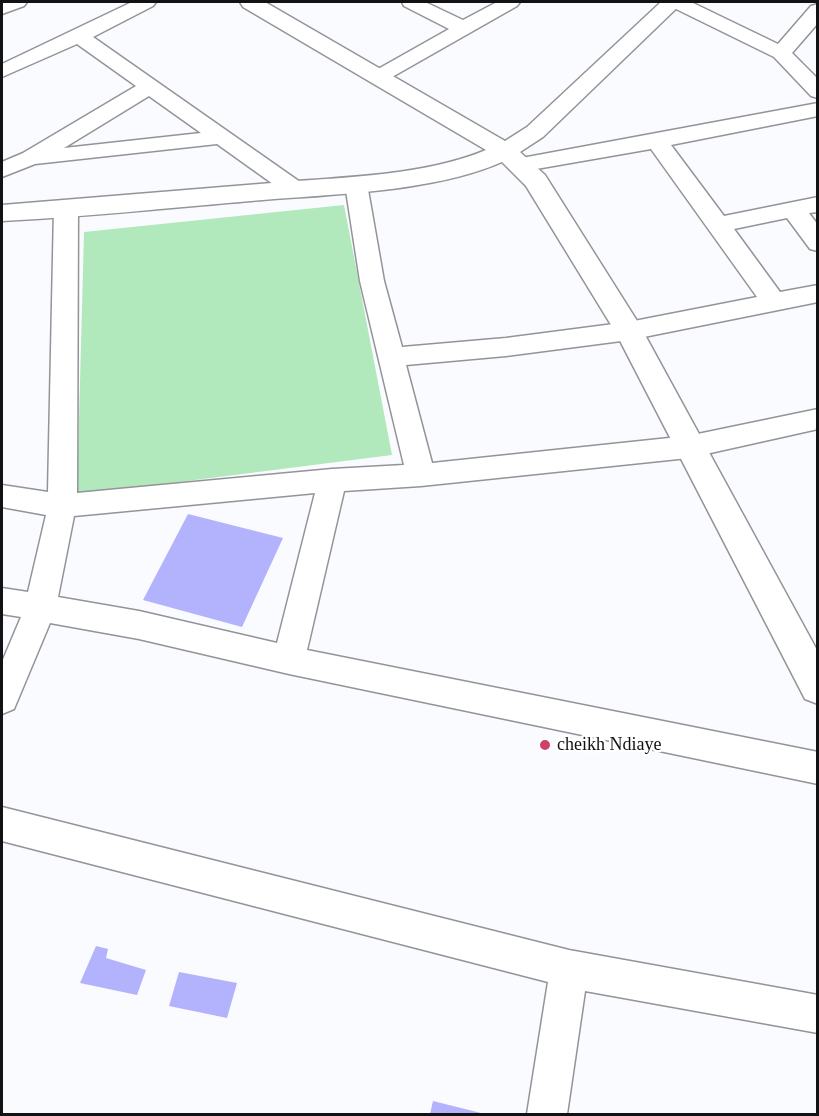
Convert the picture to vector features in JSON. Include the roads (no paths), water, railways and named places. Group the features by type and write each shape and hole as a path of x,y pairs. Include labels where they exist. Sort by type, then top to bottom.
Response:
{"main road":[{"path":"251,2 512,158 536,181 629,331 688,447 818,688"},
{"path":"2,213 356,184 439,173 512,158 536,132 556,116 675,2"}],"street":[{"path":"2,8 17,2"},
{"path":"2,71 146,2"},
{"path":"411,2 464,28"},
{"path":"378,77 510,2"},
{"path":"675,2 781,53 818,92"},
{"path":"781,53 818,10"},
{"path":"79,36 295,189"},
{"path":"2,170 31,158 149,87"},
{"path":"512,158 657,141 818,109"},
{"path":"31,158 222,137"},
{"path":"657,141 774,302"},
{"path":"356,184 372,281 421,475"},
{"path":"717,225 818,204"},
{"path":"2,699 40,609 62,506 66,208"},
{"path":"793,209 818,243"},
{"path":"390,357 506,347 629,331 818,293"},
{"path":"2,495 62,506 332,480 421,475 688,447 818,419"},
{"path":"289,660 332,480"},
{"path":"2,601 139,625 289,660 818,768"},
{"path":"2,824 569,969 818,1014"},
{"path":"547,1114 569,969"}],"place":[{"name":"cheikh Ndiaye","path":"545,745"}]}
